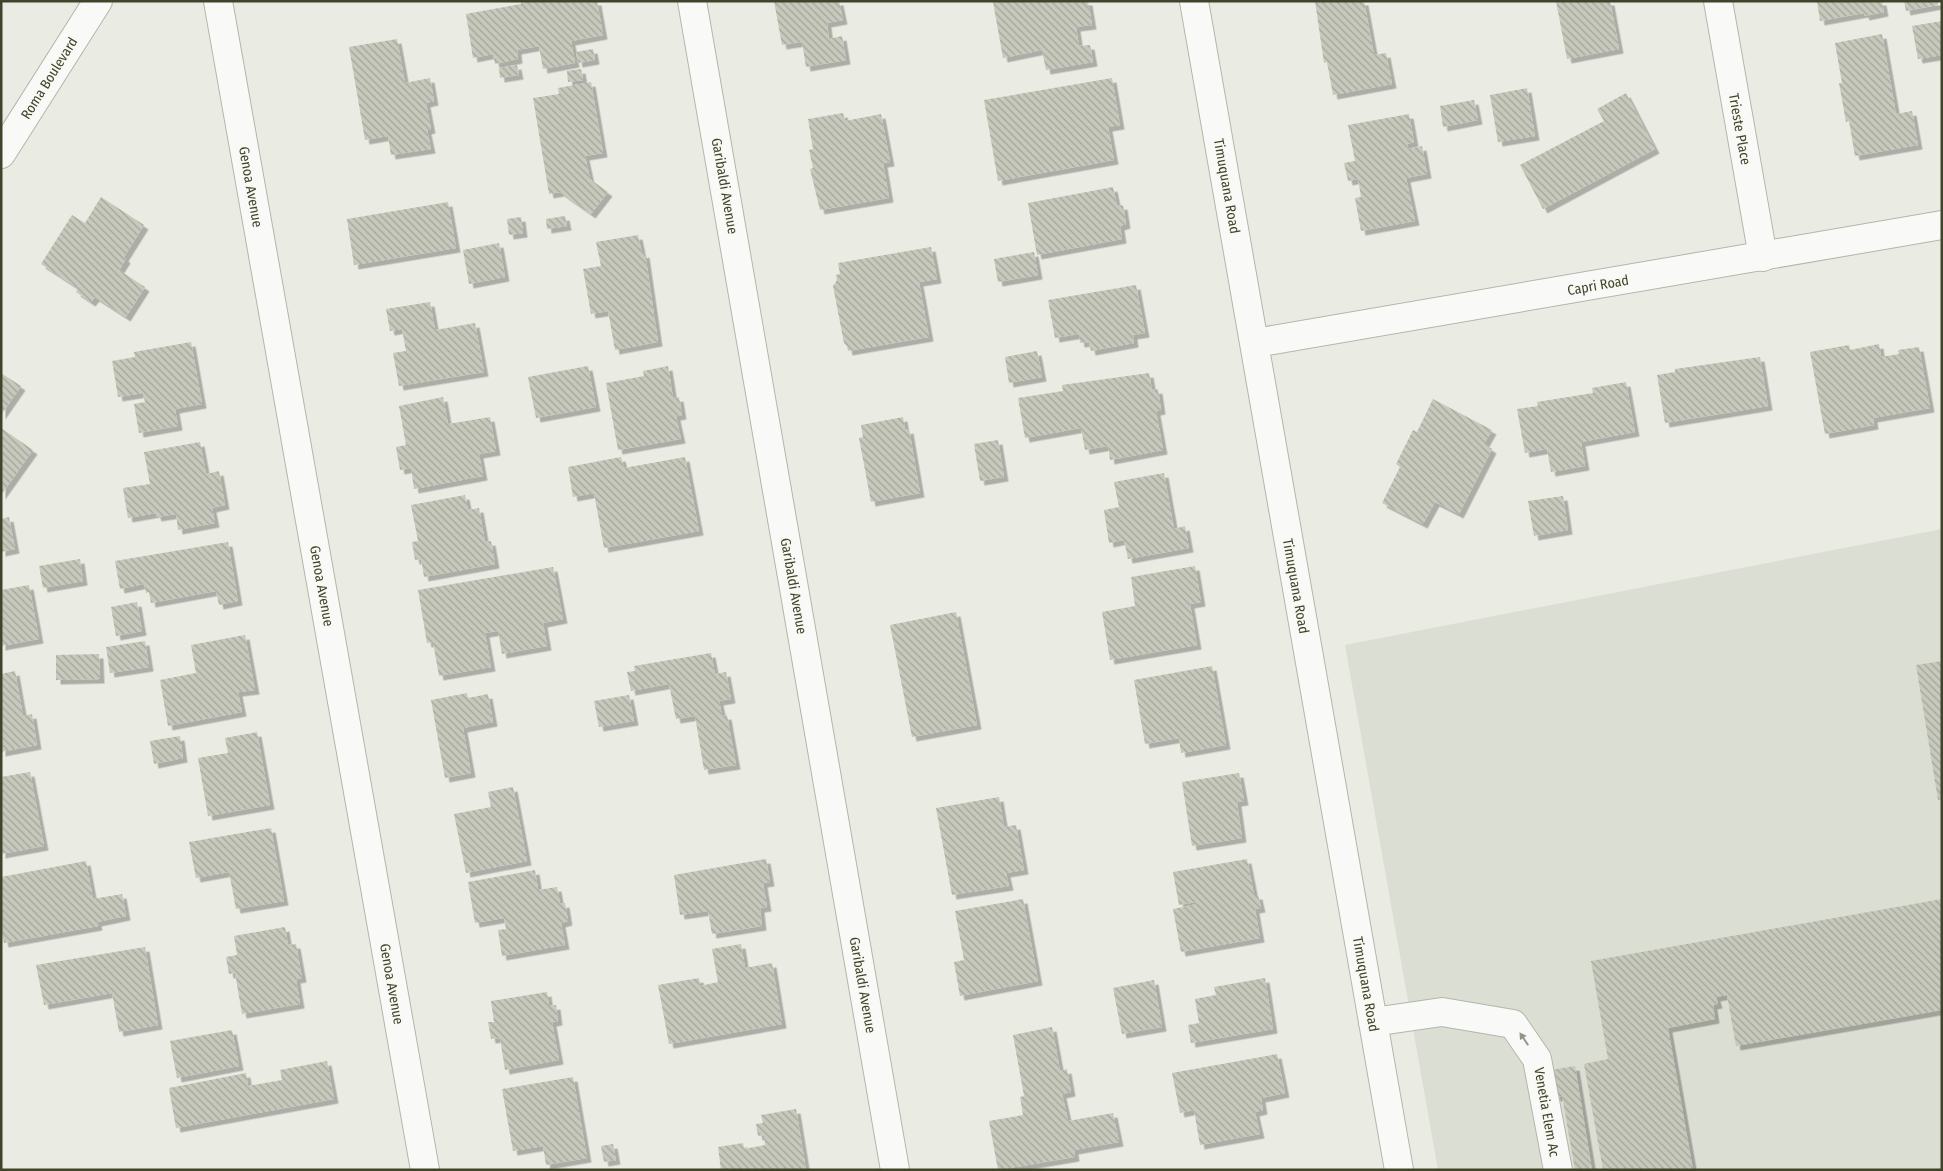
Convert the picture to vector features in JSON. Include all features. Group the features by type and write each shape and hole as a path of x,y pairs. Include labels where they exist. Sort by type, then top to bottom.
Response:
{"street":[{"name":"Roma Boulevard","path":"1,154 98,1"},
{"name":"Genoa Avenue","path":"218,1 425,1170"},
{"name":"Garibaldi Avenue","path":"692,1 895,1170"},
{"name":"Timuquana Road","path":"1194,1 1398,1170"},
{"name":"Trieste Place","path":"1718,1 1763,257"},
{"name":"Capri Road","path":"1255,343 1942,226"},
{"name":"Venetia Elem Ac","path":"1373,1022 1442,1012 1513,1024 1537,1059 1558,1170"}],"shaded area":[{"path":"1942,529 1942,1170 1438,1170 1345,645"}],"building":[{"path":"521,1 597,1 603,35 571,41 575,63 543,69 539,46 517,50 518,59 495,64 493,54 473,58 466,14 521,4"},
{"path":"774,1 839,1 843,20 827,23 829,39 842,36 846,60 806,67 802,42 782,45"},
{"path":"1088,1 1092,25 1076,27 1079,46 1090,45 1093,62 1046,70 1042,50 1003,58 993,2"},
{"path":"1315,1 1364,1 1374,55 1386,53 1392,84 1333,95 1327,62 1324,63"},
{"path":"1556,1 1610,1 1619,49 1567,59"},
{"path":"1817,1 1882,1 1884,12 1865,16 1864,13 1820,21"},
{"path":"1904,1 1937,1 1938,5 1906,11"},
{"path":"1942,21 1942,55 1918,59 1912,26"},
{"path":"1882,34 1896,114 1912,111 1918,145 1855,156 1849,121 1846,122 1839,83 1842,83 1835,43"},
{"path":"397,39 405,83 430,78 434,101 426,103 431,129 427,130 431,149 391,155 388,136 365,140 349,47"},
{"path":"593,49 595,60 578,63 576,52"},
{"path":"517,65 519,75 500,78 499,68"},
{"path":"581,69 583,80 568,82 567,71"},
{"path":"1112,78 1120,125 1108,127 1114,160 998,181 984,100"},
{"path":"591,82 603,153 585,156 590,179 608,192 591,214 560,192 549,194 533,98 559,94 558,88"},
{"path":"1527,88 1535,136 1498,142 1490,95"},
{"path":"1626,93 1655,149 1543,209 1520,165 1604,121 1597,109"},
{"path":"1474,100 1478,120 1443,127 1440,106"},
{"path":"843,113 845,121 881,114 890,162 883,163 889,198 820,210 810,169 813,168 809,150 813,149 808,119"},
{"path":"1409,114 1414,142 1407,144 1408,149 1422,146 1427,174 1406,178 1415,221 1361,231 1355,198 1361,197 1358,179 1348,181 1344,163 1355,161 1348,125"},
{"path":"1113,187 1117,206 1123,205 1126,224 1120,226 1122,239 1037,255 1028,203"},
{"path":"101,197 144,225 124,257 126,259 119,270 145,287 126,317 95,297 91,302 76,292 78,288 41,264 72,215 85,223"},
{"path":"448,202 456,248 354,265 347,219"},
{"path":"565,216 567,226 547,229 546,219"},
{"path":"521,217 523,233 509,235 507,219"},
{"path":"638,235 642,254 645,253 658,342 615,350 608,311 591,314 583,269 601,266 596,242"},
{"path":"499,243 505,277 469,284 463,250"},
{"path":"931,247 937,279 919,282 929,337 848,351 844,343 833,286 837,280 836,275 840,274 838,263"},
{"path":"1034,252 1038,275 998,282 994,259"},
{"path":"1136,285 1145,333 1133,335 1134,343 1091,351 1089,342 1080,343 1079,334 1055,338 1048,300"},
{"path":"430,302 435,330 475,323 484,372 399,386 393,353 406,351 402,329 390,331 386,309"},
{"path":"191,342 202,404 175,409 178,426 139,433 134,404 145,402 143,393 118,397 112,361 135,357 134,352"},
{"path":"1879,344 1881,357 1899,354 1898,350 1919,347 1930,408 1873,418 1874,425 1825,434 1810,352 1849,345 1850,350"},
{"path":"1037,351 1042,377 1009,383 1005,357"},
{"path":"1760,357 1768,406 1665,423 1657,375 1675,372 1675,369"},
{"path":"588,366 596,407 536,418 528,377"},
{"path":"668,366 673,398 679,397 682,415 676,416 681,439 618,450 606,383 644,376 643,371"},
{"path":"1,373 21,386 1,415"},
{"path":"1149,373 1152,390 1158,389 1161,410 1156,411 1163,450 1110,460 1108,446 1085,450 1081,428 1025,438 1018,398 1063,391 1062,385"},
{"path":"1626,382 1635,432 1581,442 1585,466 1551,472 1547,449 1525,453 1517,409 1538,406 1537,402 1593,393 1592,388"},
{"path":"443,397 448,424 490,417 496,451 479,454 483,476 414,489 411,468 400,470 396,447 406,445 399,406"},
{"path":"1433,399 1492,430 1484,444 1492,449 1459,514 1435,502 1423,524 1382,503 1400,467 1396,464 1413,430 1417,432"},
{"path":"903,417 905,430 909,429 920,493 871,502 859,438 863,437 861,425"},
{"path":"1,428 33,450 1,495"},
{"path":"998,440 1004,477 980,481 974,444"},
{"path":"200,442 206,474 219,471 225,505 212,508 215,523 178,530 176,514 157,517 156,513 128,518 123,488 150,484 144,452"},
{"path":"621,457 624,468 685,457 699,531 604,548 594,493 573,497 568,467"},
{"path":"1164,473 1174,529 1185,526 1189,548 1128,559 1124,540 1109,543 1104,510 1119,507 1114,482"},
{"path":"465,495 468,510 479,508 485,542 491,541 495,564 424,577 421,559 415,560 412,542 418,541 411,505"},
{"path":"1563,496 1568,530 1534,536 1528,501"},
{"path":"9,517 15,549 1,552 1,519"},
{"path":"228,542 238,601 219,605 216,591 151,603 149,592 146,593 144,584 120,589 115,561"},
{"path":"80,559 83,581 43,588 39,566"},
{"path":"1195,566 1201,602 1190,604 1197,645 1110,660 1102,612 1135,606 1131,577"},
{"path":"553,567 563,619 543,623 547,646 502,654 498,631 485,633 491,667 439,676 433,642 427,643 418,590"},
{"path":"29,585 39,639 1,646 1,590"},
{"path":"137,602 142,631 116,636 111,607"},
{"path":"956,612 977,725 912,737 890,625"},
{"path":"245,635 255,690 238,692 242,712 168,726 160,680 196,673 191,645"},
{"path":"145,641 149,667 110,673 106,647"},
{"path":"711,653 715,674 726,672 731,699 719,701 722,716 727,715 736,765 704,770 695,716 676,719 669,684 631,691 627,672 635,671 634,666"},
{"path":"99,654 100,679 56,680 56,655"},
{"path":"1942,661 1942,799 1938,800 1916,665"},
{"path":"1212,666 1226,745 1181,753 1179,738 1145,744 1134,680"},
{"path":"15,671 23,716 32,714 37,745 1,752 1,674"},
{"path":"467,693 468,698 488,694 493,722 463,728 471,773 445,778 431,700"},
{"path":"629,695 634,721 599,727 594,701"},
{"path":"257,732 270,805 208,816 198,758 228,753 225,738"},
{"path":"180,736 183,758 154,764 150,741"},
{"path":"30,772 44,846 1,854 1,777"},
{"path":"1239,773 1244,801 1237,802 1242,838 1192,846 1182,782"},
{"path":"513,787 527,861 466,873 454,814 491,807 488,792"},
{"path":"999,797 1004,827 1016,825 1024,870 1006,873 1009,886 952,895 936,808"},
{"path":"271,828 284,901 236,909 229,872 196,878 189,842"},
{"path":"766,859 770,882 763,883 767,907 760,908 762,926 712,934 708,911 680,915 674,875"},
{"path":"1247,859 1254,895 1258,895 1261,908 1255,909 1260,938 1181,952 1173,909 1197,904 1196,902 1179,905 1173,872"},
{"path":"86,861 93,899 122,894 126,916 97,922 98,926 4,943 1,929 1,877"},
{"path":"535,870 538,890 557,887 560,904 565,903 568,921 561,923 565,945 502,956 498,930 506,929 504,918 475,923 468,882"},
{"path":"1023,899 1038,981 960,996 954,962 964,960 955,911"},
{"path":"1942,899 1942,1010 1736,1046 1727,995 1716,997 1718,1004 1713,1005 1715,1019 1668,1028 1693,1170 1603,1170 1584,1064 1608,1059 1591,961"},
{"path":"285,927 288,945 296,944 302,978 296,979 300,1004 242,1014 235,973 229,974 226,957 237,955 234,936"},
{"path":"741,944 745,968 772,963 782,1024 669,1044 658,985 699,978 700,986 718,982 712,949"},
{"path":"145,947 158,1025 119,1032 112,993 44,1005 36,965"},
{"path":"1265,978 1273,1029 1191,1043 1188,1025 1199,1023 1195,999 1216,995 1214,987"},
{"path":"1154,980 1162,1027 1122,1034 1113,988"},
{"path":"547,992 549,1006 556,1005 558,1021 552,1022 559,1060 505,1070 500,1038 491,1039 488,1022 494,1022 491,1001"},
{"path":"1052,1027 1060,1071 1067,1069 1071,1092 1062,1094 1068,1121 1113,1113 1119,1142 1074,1150 1075,1157 998,1170 989,1121 1023,1115 1020,1097 1024,1096 1013,1035"},
{"path":"232,1030 239,1066 177,1078 170,1041"},
{"path":"1277,1054 1285,1093 1261,1098 1263,1110 1255,1112 1260,1134 1200,1145 1194,1110 1180,1113 1172,1073"},
{"path":"327,1061 334,1099 176,1128 169,1088 246,1073 248,1086 282,1080 280,1070"},
{"path":"1575,1066 1592,1170 1575,1170 1562,1096 1556,1097 1551,1070"},
{"path":"573,1077 587,1158 546,1165 543,1146 513,1151 502,1089"},
{"path":"796,1109 806,1170 721,1170 718,1147 743,1143 744,1149 765,1145 764,1135 758,1136 756,1124 763,1123 761,1115"},
{"path":"613,1144 616,1160 604,1162 601,1146"}]}
